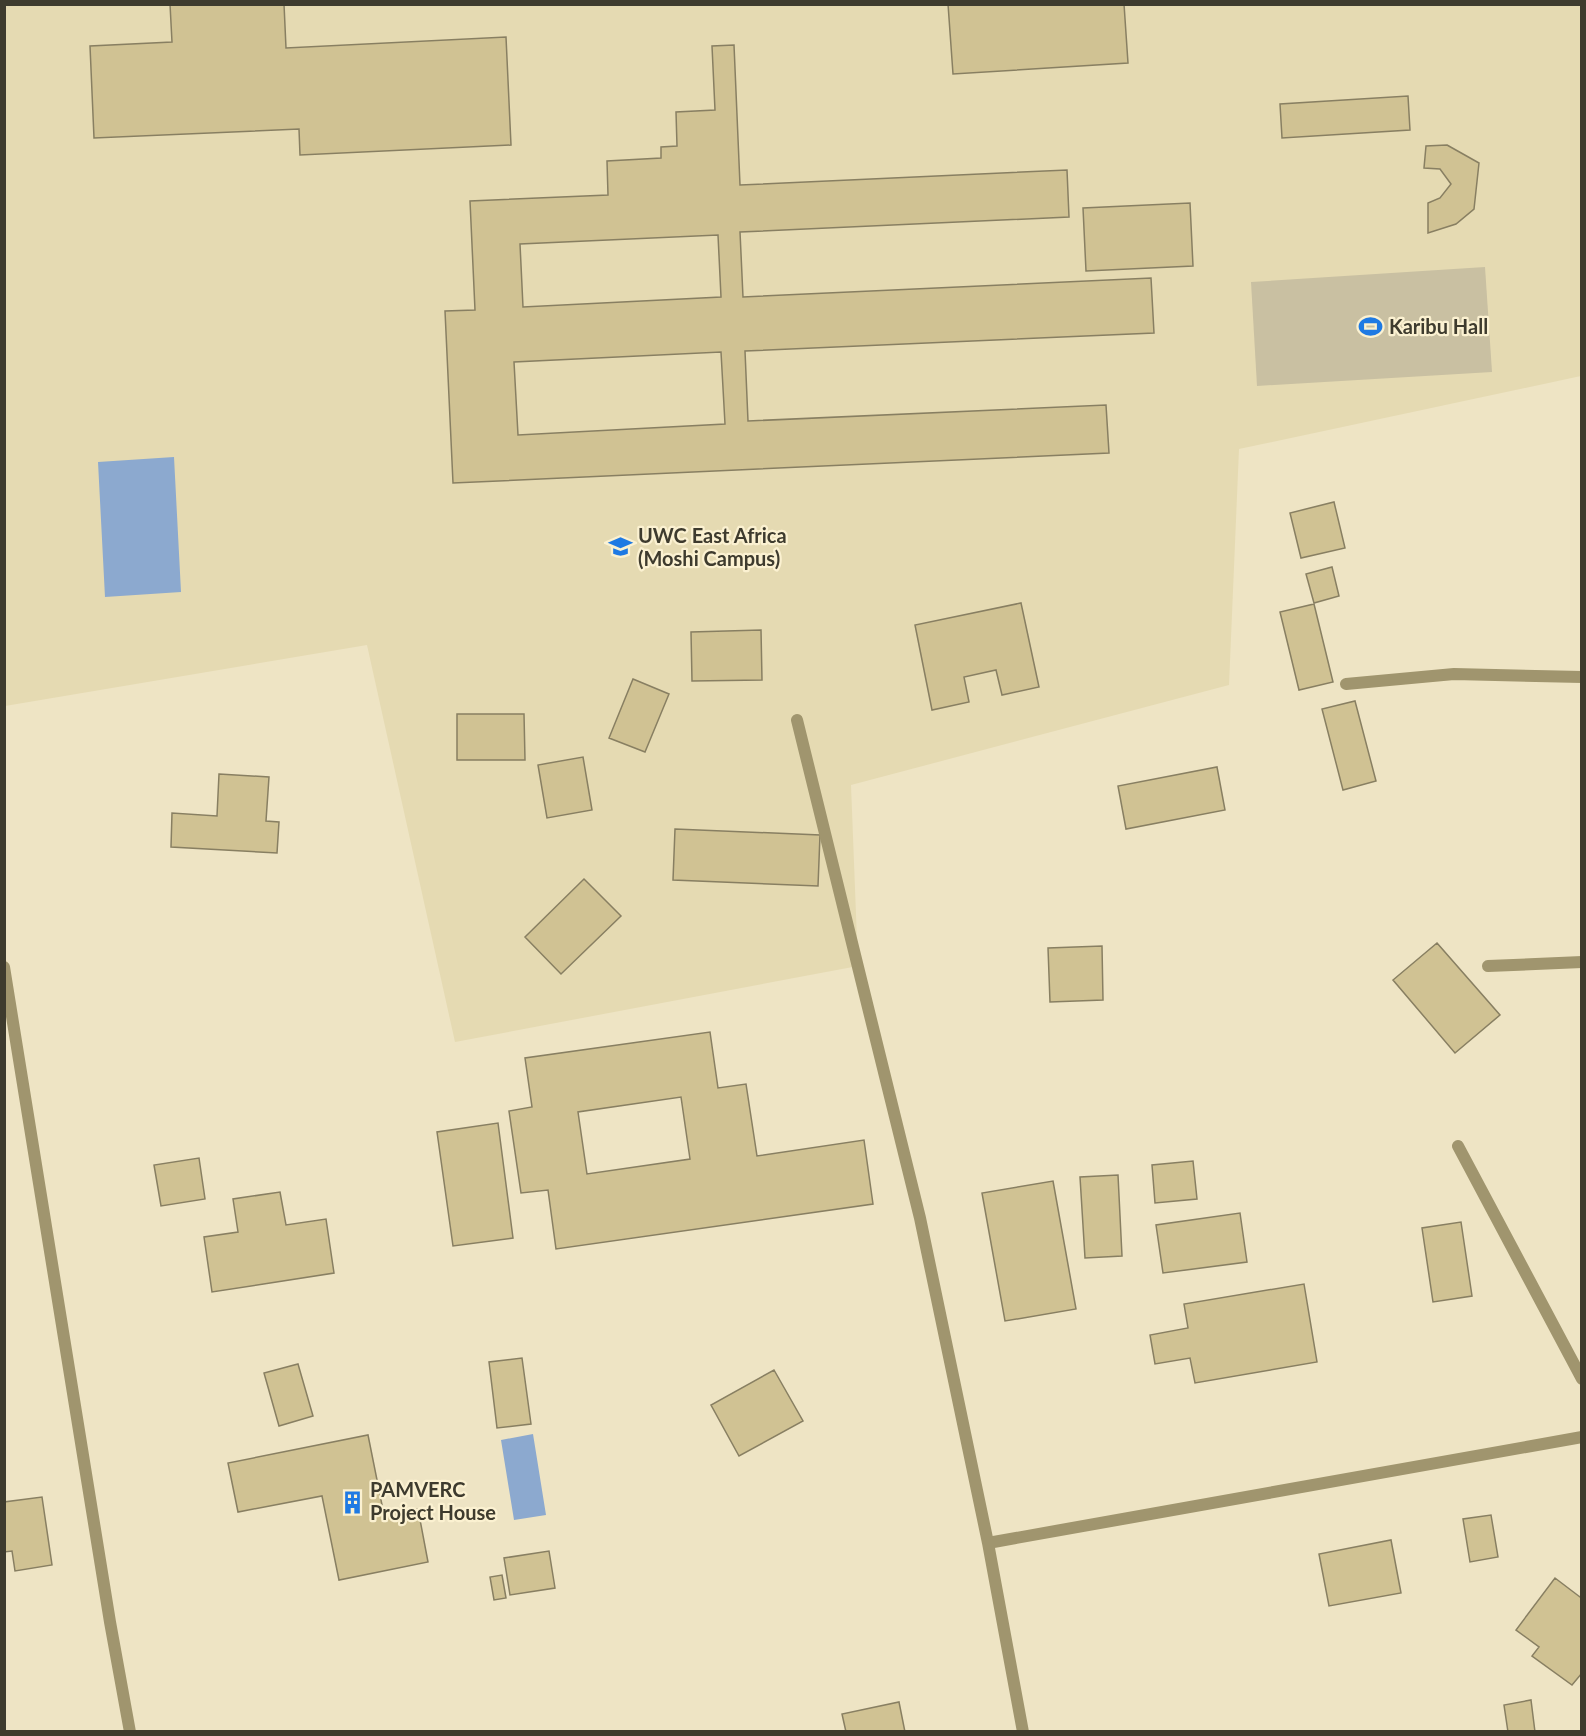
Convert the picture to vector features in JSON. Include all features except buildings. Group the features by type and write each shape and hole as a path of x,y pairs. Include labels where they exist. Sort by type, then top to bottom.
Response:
{"street":[{"path":"1346,684 1454,674 1581,677"},
{"path":"797,720 920,1218 988,1543 1023,1731"},
{"path":"1488,966 1581,962"},
{"path":"4,967 100,1563 130,1731"},
{"path":"1458,1146 1581,1379"},
{"path":"988,1543 1581,1437"}],"shaded area":[{"name":"UWC East Africa (Moshi Campus)","path":"5,5 1581,5 1581,376 1239,449 1229,685 851,785 858,966 455,1042 367,645 5,706"},
{"name":"Karibu Hall","path":"1485,267 1492,372 1257,386 1251,282"}],"water":[{"path":"174,457 181,592 105,597 98,462"},
{"path":"533,1434 546,1515 514,1520 501,1440"}],"place":[{"name":"Karibu Hall","path":"1371,327"},
{"name":"UWC East Africa (Moshi Campus)","path":"620,547"},
{"name":"PAMVERC Project House","path":"352,1502"}]}
